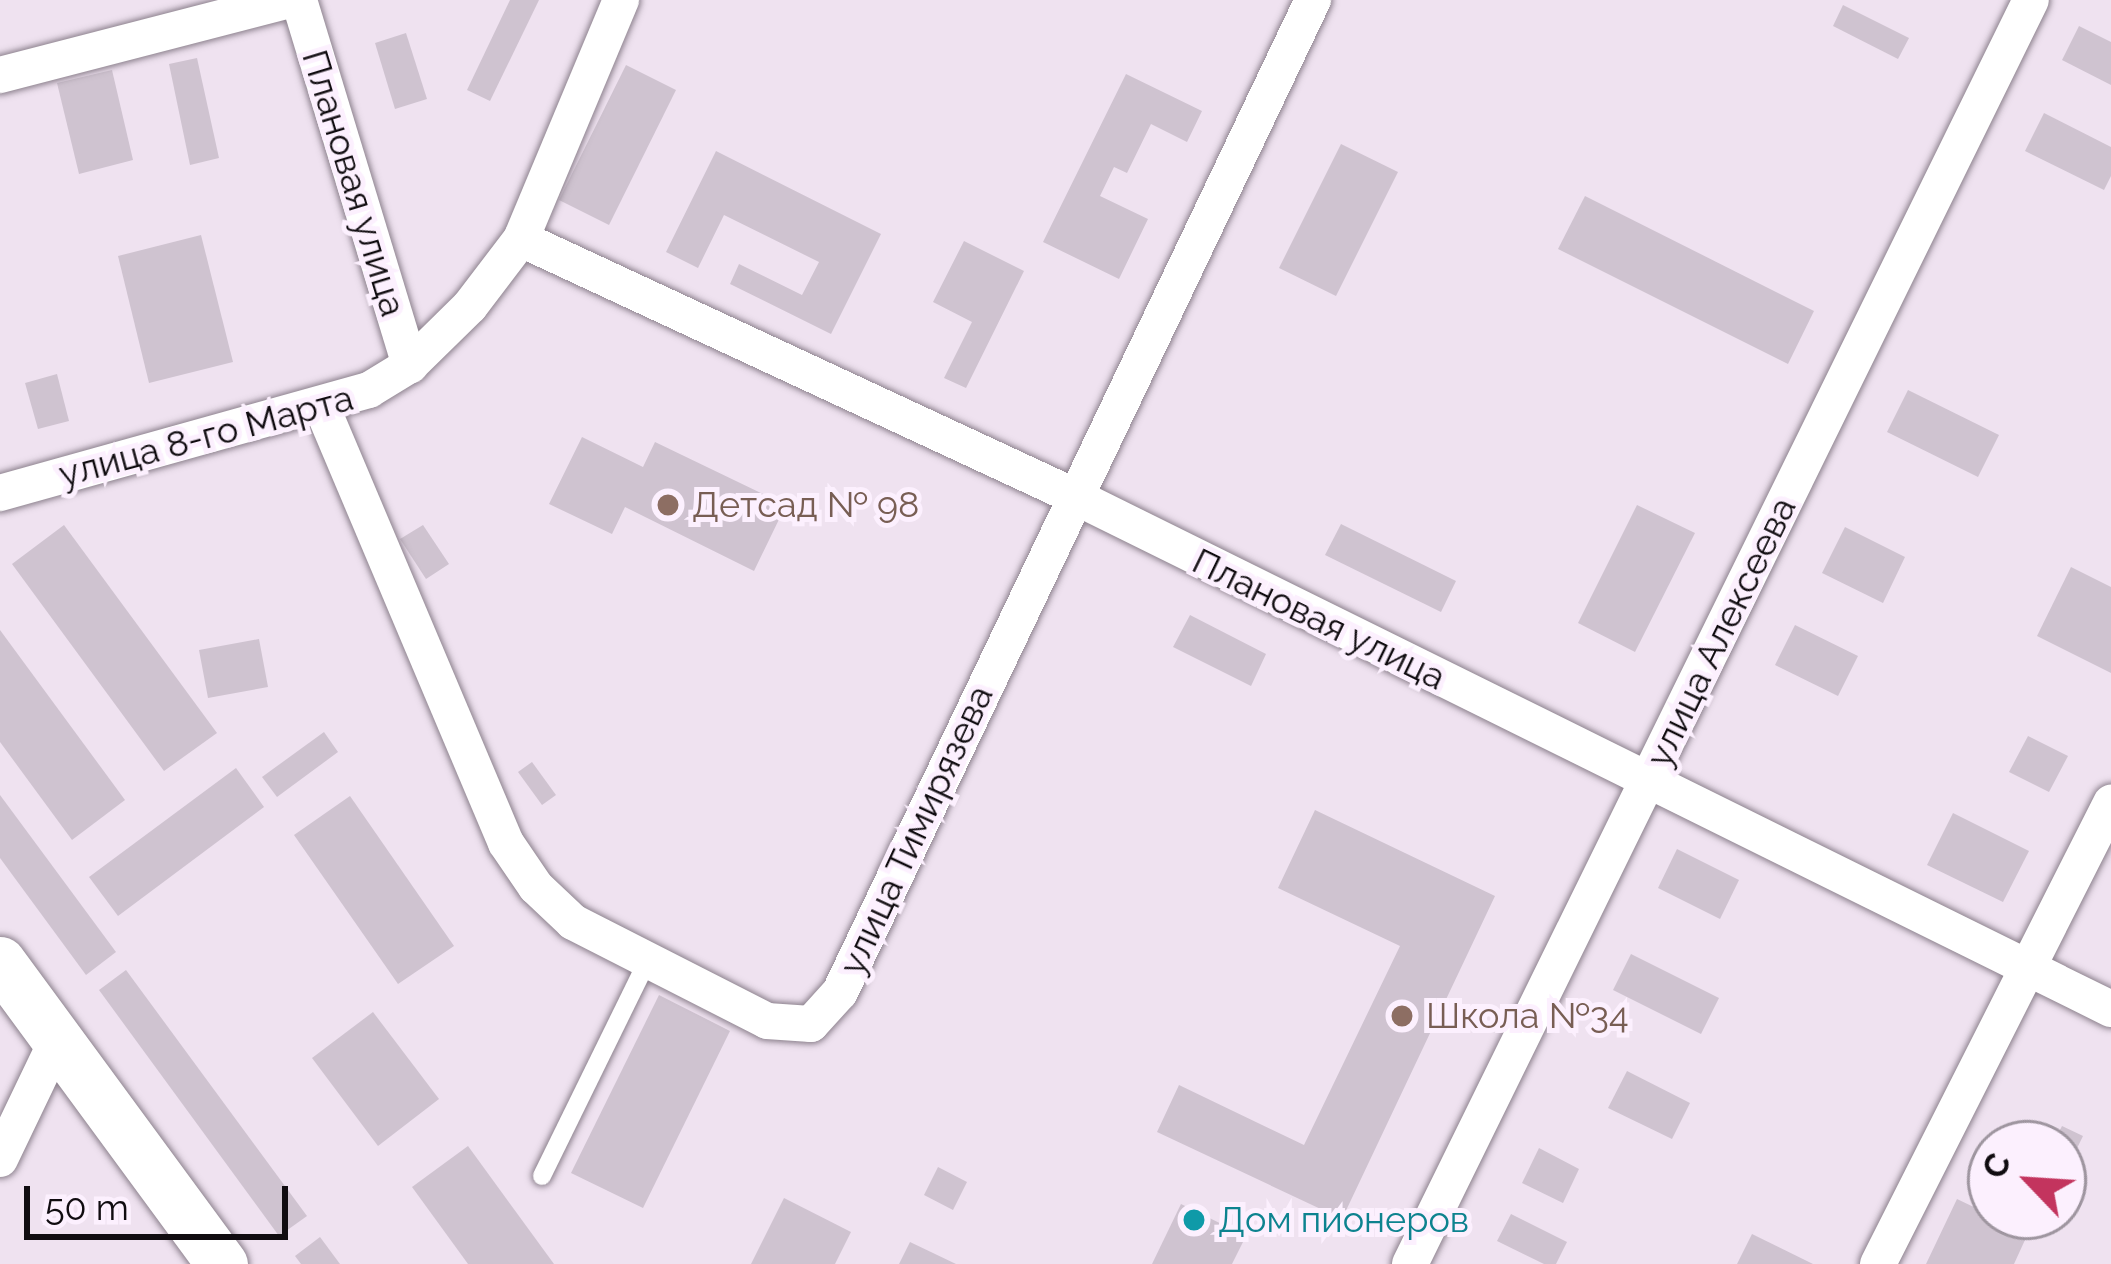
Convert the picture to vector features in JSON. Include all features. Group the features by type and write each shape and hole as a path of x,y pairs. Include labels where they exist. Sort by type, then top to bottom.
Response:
{"main road":[{"path":"0,962 222,1264"}],"street":[{"path":"0,75 289,0"},
{"name":"Плановая улица","path":"299,0 410,365"},
{"name":"улица 8-го Марта","path":"0,493 321,405 369,390 410,365 470,306 521,239 621,0"},
{"name":"улица Тимирязева","path":"321,405 506,843 536,887 573,922 766,1022 812,1024 840,992 1313,0"},
{"name":"улица Алексеева","path":"1410,1264 2031,0"},
{"name":"Плановая улица","path":"521,239 1074,496 2111,1010"},
{"path":"1878,1264 2111,803"},
{"path":"0,1160 56,1042"}],"lane":[{"path":"542,1176 648,960"}],"building":[{"path":"510,0 539,0 490,101 467,90"},
{"path":"1843,5 1909,38 1898,59 1833,26"},
{"path":"2079,26 2111,42 2111,85 2062,60"},
{"path":"406,33 427,99 395,109 375,43"},
{"path":"197,58 219,158 190,165 169,64"},
{"path":"626,65 676,90 609,225 559,200"},
{"path":"112,70 133,160 79,174 57,83"},
{"path":"1126,74 1202,111 1187,142 1151,124 1127,173 1114,167 1100,196 1148,219 1119,279 1043,242"},
{"path":"2044,113 2111,147 2111,176 2104,190 2025,151"},
{"path":"1341,144 1398,172 1336,296 1279,268"},
{"path":"716,151 881,234 831,334 730,284 739,264 802,295 819,262 724,215 698,268 666,252"},
{"path":"1585,196 1814,311 1788,364 1558,249"},
{"path":"201,235 233,362 149,383 118,256"},
{"path":"964,241 1024,271 966,388 944,378 972,322 933,302"},
{"path":"57,374 69,421 38,429 25,383"},
{"path":"1908,390 1999,435 1978,477 1887,432"},
{"name":"Детсад № 98","path":"582,437 643,467 655,442 786,505 754,571 625,507 612,534 549,504"},
{"path":"1637,505 1695,533 1635,652 1578,623"},
{"path":"1341,524 1456,581 1441,612 1325,555"},
{"path":"64,525 217,733 164,771 12,564"},
{"path":"423,525 449,564 426,579 400,539"},
{"path":"1845,527 1905,557 1883,603 1822,573"},
{"path":"2071,567 2111,587 2111,673 2037,636"},
{"path":"1190,615 1266,654 1251,686 1173,647"},
{"path":"1795,625 1858,656 1838,696 1775,665"},
{"path":"0,630 125,800 72,840 0,742"},
{"path":"259,639 268,687 208,698 199,650"},
{"path":"324,732 338,752 277,797 262,777"},
{"path":"2028,736 2068,756 2049,792 2009,772"},
{"path":"532,762 556,795 542,805 518,772"},
{"path":"236,768 264,807 118,916 89,877"},
{"path":"0,795 116,952 86,975 0,858"},
{"path":"350,796 454,946 398,984 294,835"},
{"name":"Школа №34","path":"1315,810 1495,896 1342,1219 1157,1132 1179,1085 1304,1145 1400,946 1278,888"},
{"path":"1953,813 2029,851 2003,902 1927,865"},
{"path":"1677,849 1739,880 1720,919 1658,888"},
{"path":"1631,954 1719,998 1701,1034 1613,990"},
{"path":"126,970 307,1216 279,1236 99,990"},
{"path":"659,995 730,1031 643,1208 571,1173"},
{"path":"373,1012 439,1099 378,1146 312,1058"},
{"path":"1627,1071 1690,1103 1672,1139 1608,1108"},
{"path":"468,1146 554,1264 468,1264 412,1187"},
{"path":"1539,1148 1579,1169 1563,1203 1522,1183"},
{"path":"938,1167 967,1182 953,1210 924,1195"},
{"path":"784,1198 851,1232 835,1264 751,1264"},
{"path":"1957,1199 1967,1204 1967,1240 2025,1240 2014,1264 1926,1264"},
{"name":"Дом пионеров","path":"1181,1204 1246,1236 1232,1264 1152,1264"},
{"path":"1511,1214 1567,1242 1556,1264 1544,1264 1497,1241"},
{"path":"1752,1234 1813,1264 1737,1264"},
{"path":"320,1237 340,1264 301,1264 295,1256"},
{"path":"910,1242 956,1264 899,1264"}],"place":[{"name":"Детсад № 98","path":"668,505"},
{"name":"Школа №34","path":"1402,1016"},
{"name":"Дом пионеров","path":"1194,1220"}]}
